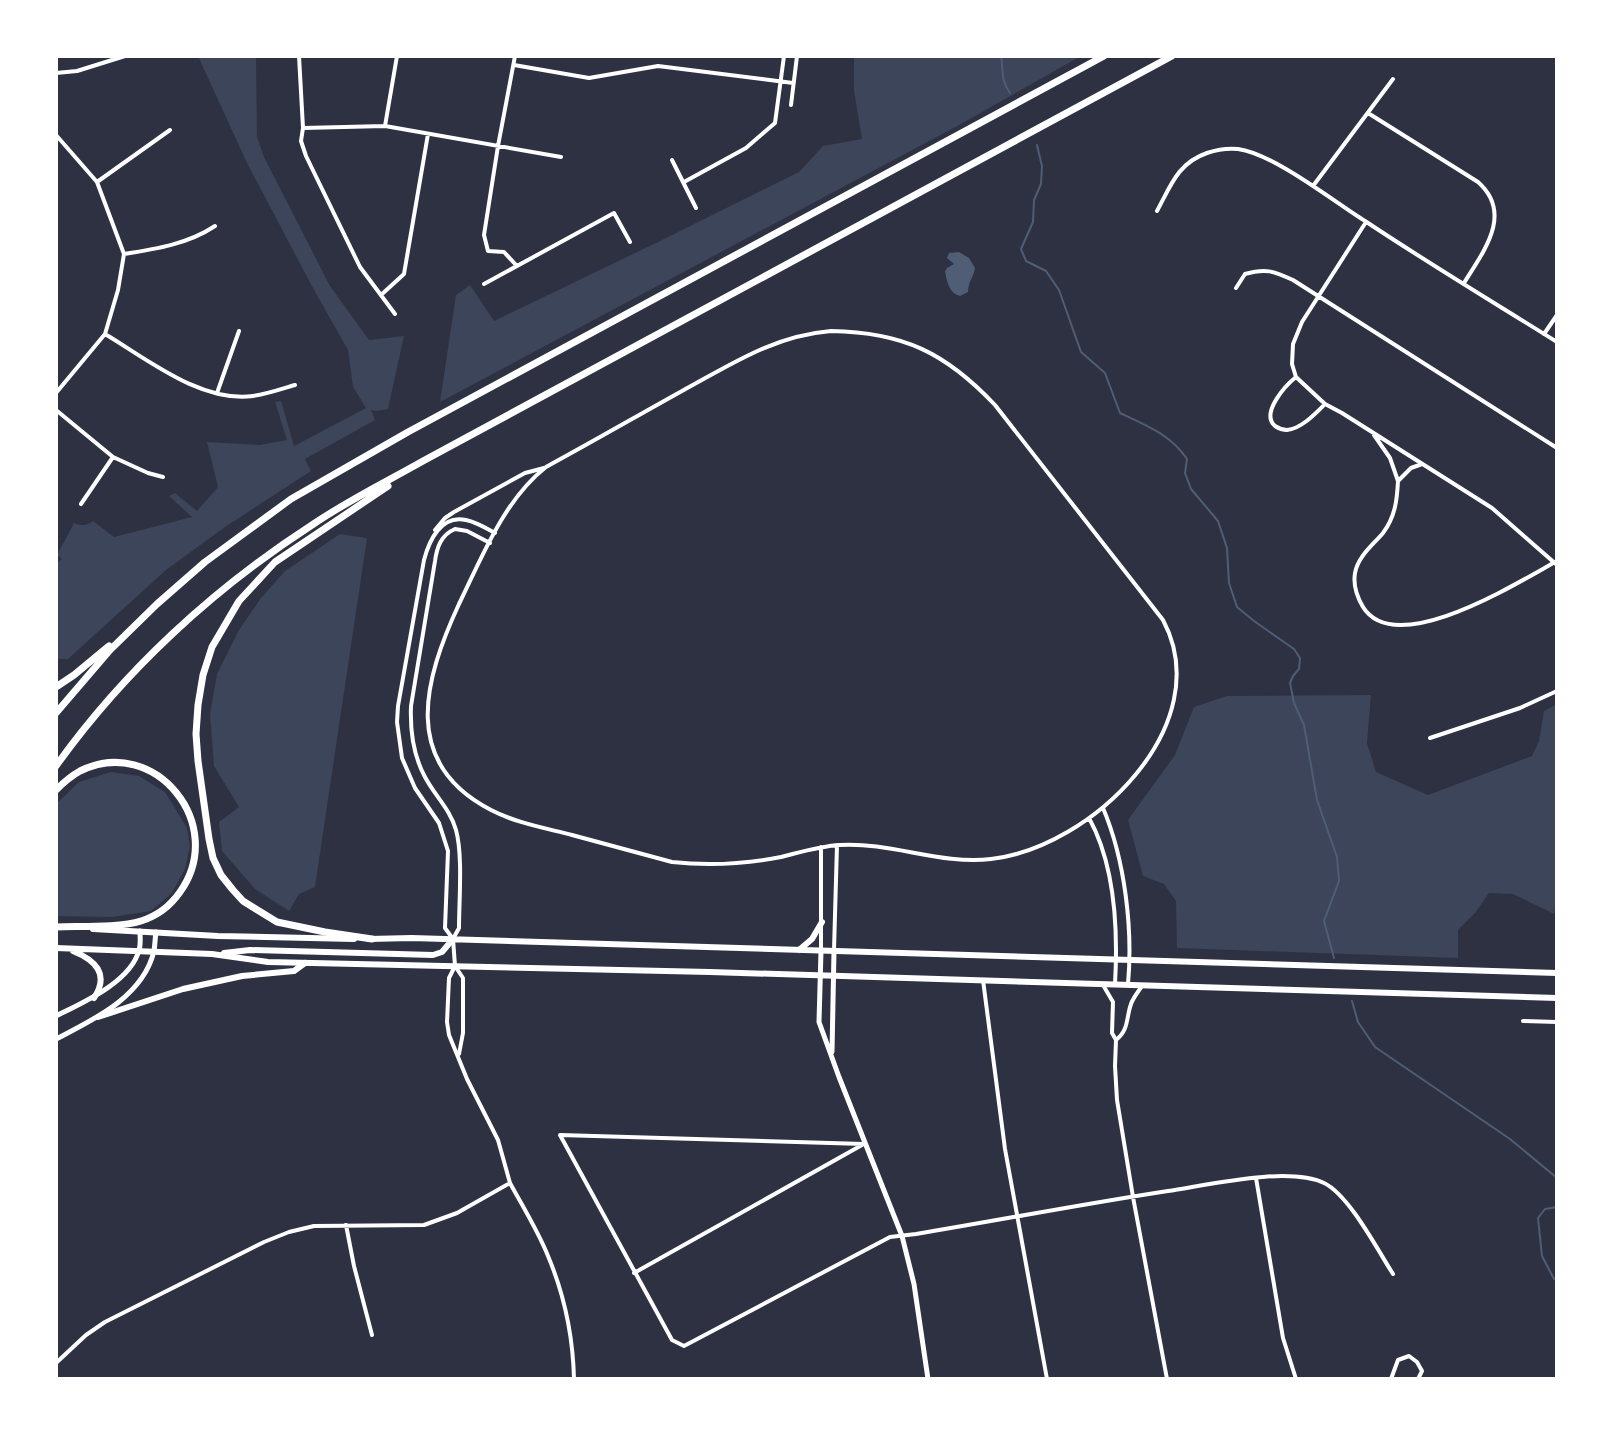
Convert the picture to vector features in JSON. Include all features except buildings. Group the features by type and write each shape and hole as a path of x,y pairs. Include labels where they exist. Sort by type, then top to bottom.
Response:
{"highway":[{"path":"56,713 101,660 157,604 236,538 291,499 335,472 1104,56"},
{"path":"56,766 136,670 180,626 227,585 313,524 423,461 1172,56"},
{"path":"372,939 277,922 243,901 221,875 213,858 203,801 196,734 198,705 212,647 239,601 256,581 275,562 423,461"},
{"path":"56,687 127,633"},
{"path":"56,790 68,779 92,767 119,763 145,769 172,787 182,799 193,824 196,841 187,882 168,906 155,915 128,924 56,928"}],"main road":[{"path":"799,950 812,939 822,922"},
{"path":"56,928 218,936 453,939 1557,973"},
{"path":"56,1016 94,998 121,977 139,951 140,931"},
{"path":"56,1039 98,1017 132,989 154,952 156,932"},
{"path":"212,954 250,950 433,955 442,952 453,939"},
{"path":"56,948 212,954 268,962 1557,998"},
{"path":"66,948 87,957 98,967 100,984 94,998"},
{"path":"821,951 819,1022 902,1236 914,1284 928,1379"},
{"path":"832,1057 834,951"},
{"path":"98,1017 183,989 242,976 294,971 307,962"}],"street":[{"path":"56,73 77,71 125,56"},
{"path":"299,56 301,141 306,156 360,267 395,314"},
{"path":"385,126 397,56"},
{"path":"515,56 484,235 488,251 504,252 517,266"},
{"path":"684,182 746,148 775,123 784,56"},
{"path":"791,105 797,56"},
{"path":"514,65 589,78 658,66 793,83"},
{"path":"1313,186 1393,79"},
{"path":"1368,113 1478,182 1494,203 1495,220 1489,242 1464,283"},
{"path":"303,128 385,126 561,157"},
{"path":"97,182 170,130"},
{"path":"381,295 404,274 428,133"},
{"path":"56,135 97,182 124,254 118,290 105,334 56,393"},
{"path":"1157,211 1179,170 1195,158 1215,151 1237,149 1261,156 1557,342"},
{"path":"672,160 696,208"},
{"path":"484,284 614,213 630,242"},
{"path":"1366,222 1302,322 1293,344 1292,364 1296,377 1325,404 1373,433 1423,464 1492,508 1556,562 1474,605 1439,619 1407,626 1377,621 1366,612 1360,601 1355,585 1355,569 1394,515 1398,481 1390,458 1373,433"},
{"path":"124,254 200,236 215,226"},
{"path":"1236,288 1245,274 1273,270 1557,448"},
{"path":"1544,334 1557,315"},
{"path":"217,394 239,331"},
{"path":"831,331 870,333 911,344 958,370 995,405 1154,607 1172,636 1177,673 1175,699 1160,737 1139,771 1103,808 1061,836 1032,850 989,860 948,859 885,846 837,845 750,862 694,864 672,862 510,818 480,804 445,772 435,754 429,731 428,700 440,648 495,533 517,496 546,467 764,347 794,337 831,331"},
{"path":"105,334 180,379 217,394 252,396 295,385"},
{"path":"1296,377 1286,385 1273,404 1271,421 1277,427 1286,430 1297,426 1325,404"},
{"path":"56,410 113,457 163,477"},
{"path":"81,504 113,457"},
{"path":"1398,481 1411,468 1423,464"},
{"path":"458,1056 463,1033 463,978 455,966 453,939 445,928 448,851 439,823 407,773 398,742 397,722 430,539 438,526 454,512 525,473 546,467"},
{"path":"430,539 444,524 459,519 495,533"},
{"path":"453,939 459,928 459,848 456,831 444,803 419,765 412,738 411,706 439,544 455,529 467,531 490,543"},
{"path":"1430,738 1509,712 1557,691"},
{"path":"1103,808 1115,844 1128,912 1128,984"},
{"path":"1089,818 1101,843 1110,886 1116,931 1115,984"},
{"path":"834,951 837,845"},
{"path":"821,847 821,951"},
{"path":"455,966 449,978 449,1035 498,1140 510,1183 553,1269 567,1322 574,1379"},
{"path":"983,980 1000,1112 1047,1379"},
{"path":"1102,984 1113,1002 1115,1082 1167,1379"},
{"path":"1116,1040 1125,1030 1131,1004 1143,985"},
{"path":"1523,1021 1557,1022"},
{"path":"864,1144 560,1135 672,1340 684,1346 890,1237 1256,1178 1305,1176 1326,1184 1345,1200 1393,1274"},
{"path":"634,1273 864,1144"},
{"path":"1256,1178 1283,1338 1296,1379"},
{"path":"56,1363 105,1322 264,1242 314,1226 414,1226 434,1223 510,1183"},
{"path":"346,1225 372,1335"},
{"path":"1391,1379 1398,1360 1409,1356 1422,1371 1418,1379"}],"shaded area":[{"path":"198,56 256,56 257,137 264,157 330,286 369,340 404,336 388,409 371,410 375,420 305,459 311,471 166,570 68,659 56,659 56,564 62,559 57,555 74,523 84,525 93,521 114,537 192,517 169,496 175,493 197,511 218,487 207,442 260,445 287,440 275,402 281,401 294,446 366,408 353,387 348,350 247,163"},
{"path":"854,56 1081,56 961,124 440,402 456,295 470,285 494,321 799,172 823,146 862,139 854,91"},
{"path":"959,252 969,258 975,268 968,292 960,296 951,290 945,271 954,264 947,258 949,253"},
{"path":"340,534 367,538 315,887 299,894 289,911 255,889 222,851 219,822 239,807 214,766 210,714 217,674 239,630 261,598 285,571"},
{"path":"1371,695 1367,743 1376,772 1428,795 1532,756 1539,741 1544,711 1557,704 1557,900 1554,914 1513,894 1489,893 1458,930 1458,958 1177,948 1176,901 1164,884 1143,876 1128,820 1175,755 1194,707 1227,696"},
{"path":"111,772 139,776 165,792 187,828 190,846 185,869 172,893 151,911 112,917 56,916 56,804 79,782"}],"waterway":[{"path":"1001,56 1004,79 1010,93"},
{"path":"1037,145 1042,166 1041,184 1034,200 1033,222 1021,249 1026,261 1046,271 1059,290 1081,352 1105,373 1120,413 1166,437 1187,459 1185,473 1191,489 1218,521 1227,548 1229,583 1237,607 1294,649 1300,658 1299,669 1290,683 1294,703 1304,725 1317,800 1337,857 1339,881 1324,921 1334,958"},
{"path":"1352,1001 1358,1022 1375,1047 1510,1139 1557,1178"},
{"path":"1557,1207 1545,1209 1538,1218 1542,1256 1557,1280"}]}
